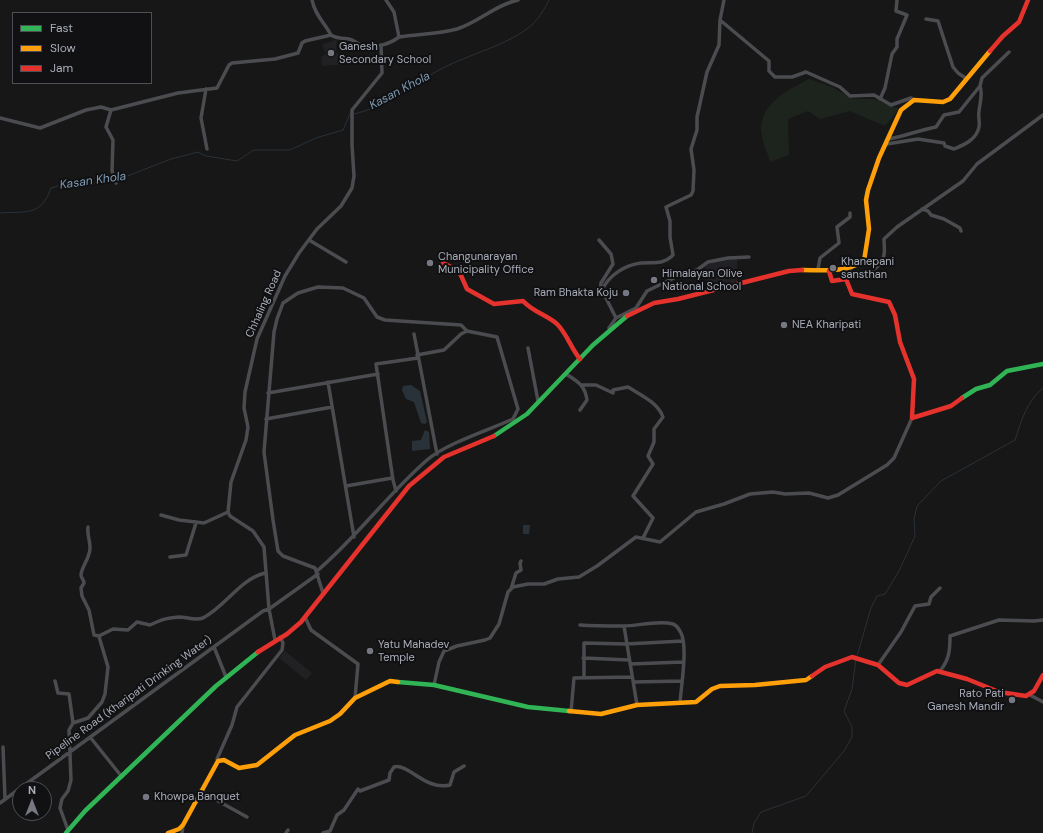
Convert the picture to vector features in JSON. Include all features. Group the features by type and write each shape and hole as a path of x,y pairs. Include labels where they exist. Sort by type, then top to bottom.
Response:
{"main road":[{"path":"67,832 85,811 226,677 275,640 292,630 423,472 448,455 504,431 566,374 609,328 650,304 659,301 678,299 789,271 807,268 829,271 848,270 864,261 867,253 869,229 867,195 879,158 888,142 901,110 914,100 944,102 950,99 1004,36 1019,22 1028,0"},
{"path":"443,263 459,271 467,289 494,304 523,301 530,310 540,313 558,325 580,359"},
{"path":"829,271 832,281 846,279 852,294 889,302 895,315 900,342 914,379 911,412 912,418 951,406 976,389 990,385 1008,371 1043,364"},
{"path":"168,833 179,829 183,825 200,791 218,762 223,760 239,768 257,765 295,734 336,718 355,698 390,681 434,685 528,707 601,714 637,705 698,702 712,689 720,686 755,685 806,680 825,667 852,657 878,665 899,682 907,685 921,680 935,671 940,671 967,679 1000,692 1030,695 1043,675"}],"street":[{"path":"312,0 316,15 324,21 331,35 335,38 352,39 362,46 381,45 393,42 399,37 458,29 481,18 502,4 518,0"},
{"path":"386,0 394,12 399,37"},
{"path":"602,293 602,290 609,280 620,271 641,263 663,262 673,254 670,237 670,220 666,207 691,195 693,191 692,149 697,130 697,117 707,72 719,45 718,36 724,0"},
{"path":"880,99 885,88 892,54 897,47 897,38 907,15 896,11 897,0"},
{"path":"926,19 938,21 953,67 958,73 967,79"},
{"path":"720,20 769,61 769,71 775,77 792,77 806,72 840,87 850,96 874,95 891,105 911,98 914,100"},
{"path":"0,118 40,128 86,110 101,107 111,110 178,93 217,88 232,63 276,59 298,53 302,43 305,41 331,35"},
{"name":"Chhaling Road","path":"228,512 231,482 246,440 248,427 244,408 245,392 257,339 285,276 317,229 341,206 352,188 354,176 352,110 382,74 381,45"},
{"path":"888,142 915,131 936,127 944,115 959,112 980,86 982,78 1009,52"},
{"path":"888,142 918,139 944,143 945,146 954,149 966,144 974,137 979,127 978,113 982,91 980,86"},
{"path":"206,89 202,118 207,149"},
{"path":"111,110 106,127 113,140 112,171 116,183"},
{"path":"848,270 855,273 869,271 876,268 884,256 884,239 897,227 963,181 977,164 1043,115"},
{"path":"922,209 928,210 931,215 952,223 960,228 961,231"},
{"path":"818,270 820,258 839,243 840,240 837,227 850,217 850,213"},
{"path":"309,240 346,262"},
{"path":"599,240 611,254 613,264 601,283 600,289 616,318"},
{"path":"609,328 616,318 636,308 647,291 678,276 697,270 708,262 728,258 749,257"},
{"path":"323,593 318,573 315,568 283,556 278,551 264,452 274,332 283,303 298,293 318,287 343,288 364,298 377,317 385,320 461,325 467,331 444,350 418,357 376,364 392,478 396,491"},
{"name":"Pipeline Road (Kharipati Drinking Water)","path":"0,803 263,611 269,609 318,573 428,459 451,446 513,419 518,409 498,338 489,334 467,331"},
{"path":"414,334 437,454"},
{"path":"528,348 538,401"},
{"path":"268,393 378,374"},
{"path":"566,374 585,388 587,400 580,410"},
{"path":"328,382 354,537"},
{"path":"582,385 596,385 613,392 612,390 628,387 652,402 661,412 663,417 654,429 654,442 648,456 653,464 633,496 653,518 643,538"},
{"path":"266,420 332,407"},
{"path":"511,589 522,585 541,585 558,579 578,577 615,554 634,538 643,538 654,542 660,542 696,512 724,504 750,494 771,492 785,494 810,492 828,498 838,495 887,465 894,458 912,418"},
{"path":"346,486 392,478"},
{"path":"161,515 196,523 204,523 228,512 230,516 246,525 258,537 264,547 269,609 275,640"},
{"path":"170,557 186,555 196,523"},
{"path":"88,526 87,533 90,548 87,563 81,572 81,577 84,584 81,588 82,596 89,610 94,635 99,636 113,630 128,630 137,622 150,625 160,619 203,618 229,599 242,586 265,573"},
{"path":"434,685 441,656 444,651 468,643 486,640 493,635 499,624 507,594 511,589 516,573 521,570 521,561"},
{"path":"878,665 905,626 915,606 929,604 932,597 940,588"},
{"path":"304,617 312,630 358,664 355,698"},
{"path":"940,671 947,662 950,651 950,636 999,620 1043,620"},
{"path":"580,625 624,626 674,624 681,633 683,641 680,703"},
{"path":"624,626 637,705"},
{"path":"73,723 88,718 102,702 105,694 108,667 99,636"},
{"path":"218,762 217,759 232,725 237,707 282,650 283,643 280,637"},
{"path":"584,677 584,643 626,644 683,641"},
{"path":"214,647 226,677"},
{"path":"584,658 629,662 683,662"},
{"path":"571,712 572,682 577,677 632,677"},
{"path":"55,681 58,693 69,694 73,723 69,730 72,771 70,786 62,799 60,808 67,832"},
{"path":"633,682 682,681"},
{"path":"1030,695 1038,701 1043,702"},
{"path":"90,737 122,776"},
{"path":"3,747 5,799"},
{"path":"323,833 330,831 337,816 344,810 358,790 360,791 389,780 390,773 394,767 401,767 433,786 445,786 450,785 454,772 464,766"},
{"path":"200,791 247,817"},
{"path":"182,833 183,825"}],"shaded area":[{"name":"Ganesh Secondary School","path":"337,39 336,52 352,58 347,64 322,66 321,57 326,54 322,45"},
{"path":"809,79 832,87 853,99 874,99 899,109 885,126 850,111 820,119 808,111 788,119 789,155 770,162 761,133 762,120 766,111 778,98"},
{"path":"737,258 737,282 708,289 705,266 721,259"},
{"path":"411,385 420,391 427,422 425,424 421,423 414,402 406,399 402,390 403,386"},
{"path":"425,430 429,432 430,449 412,451 412,441 421,440"},
{"path":"523,525 530,525 529,534 523,534"},
{"path":"285,651 312,673 306,680 279,658"}],"waterway":[{"name":"Kasan Khola","path":"353,114 377,106 447,66 518,35 534,23 549,0"},
{"name":"Kasan Khola","path":"117,180 171,159 198,152 206,156 237,161 254,150 290,150 316,138 343,130 350,114"},
{"name":"Kasan Khola","path":"0,213 32,211 42,204 51,188 74,184 114,181"},
{"path":"857,656 871,608 877,596 885,594 899,571 915,536 914,519 917,506 941,481 1015,440 1022,419 1029,405 1037,393 1043,388"},
{"path":"752,833 754,823 761,812 806,796 844,751 852,737 852,727 844,711 852,689 856,659"}],"traffic: fast":[{"path":"494,436 527,414 593,345 627,316"},
{"path":"962,398 976,389 990,385 1007,371 1043,364"},
{"path":"66,833 85,811 216,686 258,652"},
{"path":"398,682 434,685 528,707 569,711"}],"traffic: slow":[{"path":"802,270 841,269 864,261 869,229 866,200 868,190 879,158 901,110 914,100 943,102 950,99 990,51"},
{"path":"569,711 601,714 637,705 696,702 712,689 720,686 755,685 806,680 812,676"},
{"path":"168,833 179,829 183,825 218,761 224,760 239,768 257,765 295,735 330,721 340,714 355,698 390,681 398,682"}],"traffic: jam":[{"path":"990,51 1003,36 1019,22 1028,0"},
{"path":"443,263 459,271 467,289 494,304 523,301 531,308 553,321 564,332 580,359"},
{"path":"627,316 654,303 678,299 789,271 802,270"},
{"path":"829,271 832,281 846,279 852,294 889,302 895,315 900,342 914,379 912,418 951,406 962,398"},
{"path":"258,652 287,634 301,622 409,486 444,457 494,436"},
{"path":"812,676 825,667 852,657 878,665 899,683 907,685 937,671 967,679 999,692 1026,696 1034,691 1043,675"}],"place":[{"name":"Ganesh Secondary School","path":"331,53"},
{"name":"Changunarayan Municipality Office","path":"430,263"},
{"name":"Khanepani sansthan","path":"833,268"},
{"name":"Himalayan Olive National School","path":"654,280"},
{"name":"Ram Bhakta Koju","path":"626,293"},
{"name":"NEA Kharipati","path":"784,325"},
{"name":"Yatu Mahadev Temple","path":"370,651"},
{"name":"Rato Pati Ganesh Mandir","path":"1012,700"},
{"name":"Khowpa Banquet","path":"146,797"}]}
